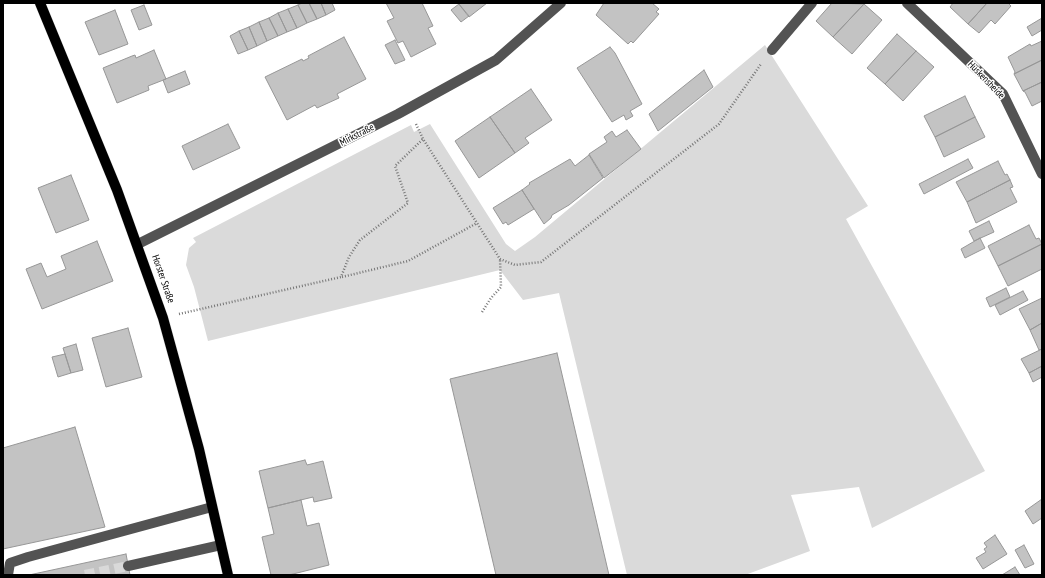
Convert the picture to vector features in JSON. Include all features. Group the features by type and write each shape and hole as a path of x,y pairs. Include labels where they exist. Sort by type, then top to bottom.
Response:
{"main road":[{"name":"Horster Straße","path":"40,3 138,244 163,318 199,449 228,575"}],"street":[{"name":"Mirkstraße","path":"138,244 409,109 496,60 561,3"},
{"path":"772,50 812,3"},
{"name":"Hüskensheide","path":"907,3 1003,94 1042,174"},
{"path":"8,575 10,563 28,557 212,507"},
{"path":"128,566 222,545"}],"path":[{"path":"500,259 515,265 541,262 719,124 772,50"},
{"path":"409,109 423,139 500,259 502,287 491,298 482,312"},
{"path":"342,277 349,257 360,240 408,203 395,166 423,139"},
{"path":"163,318 342,277 408,260 477,224"}],"shaded area":[{"path":"765,45 868,206 846,219 985,471 872,528 859,487 791,495 810,551 745,575 627,575 559,293 523,300 500,270 208,341 194,287 186,265 189,248 196,242 193,238 411,125 414,132 430,124 506,244 515,251 535,237"}],"building":[{"path":"302,3 309,3 317,19 307,23 298,5"},
{"path":"309,3 321,3 326,15 317,19"},
{"path":"321,3 332,3 335,10 326,15"},
{"path":"386,3 422,3 433,26 428,28 436,44 411,57 403,41 398,43 387,21 394,18"},
{"path":"458,3 487,3 469,17"},
{"path":"604,3 652,3 659,9 656,12 659,14 633,43 631,41 628,44 596,15"},
{"path":"832,3 864,4 833,37 816,21"},
{"path":"953,3 987,3 968,24 950,7"},
{"path":"987,3 1008,3 1011,6 995,24 991,20 979,33 968,24"},
{"path":"459,4 469,16 461,22 451,10"},
{"path":"864,4 882,20 852,54 833,37"},
{"path":"144,5 152,25 139,30 131,10"},
{"path":"298,5 307,23 297,28 288,9"},
{"path":"288,9 297,28 287,32 278,13"},
{"path":"115,10 128,44 99,55 85,22"},
{"path":"278,13 287,32 278,36 269,18"},
{"path":"269,18 278,36 267,41 259,22"},
{"path":"1042,18 1042,30 1032,36 1027,27"},
{"path":"259,22 267,41 257,46 249,27"},
{"path":"249,27 257,46 248,50 239,31"},
{"path":"239,31 248,50 238,54 230,36"},
{"path":"897,34 916,51 885,84 867,68"},
{"path":"344,37 366,79 337,94 339,98 317,108 315,105 287,120 265,77 302,59 303,61 309,58 308,56"},
{"path":"395,40 405,60 395,64 385,45"},
{"path":"1042,41 1042,60 1014,74 1015,72 1008,57 1030,44 1031,46"},
{"path":"610,47 615,53 642,104 630,111 633,116 626,120 624,115 612,122 577,68"},
{"path":"154,50 166,79 148,86 149,90 117,103 103,68 132,56 135,55 136,58"},
{"path":"916,51 934,67 903,101 885,84"},
{"path":"1042,60 1042,82 1023,91 1014,74"},
{"path":"704,70 713,87 658,131 649,114"},
{"path":"185,71 190,84 168,93 163,80"},
{"path":"1042,82 1042,101 1032,106 1025,92 1023,91"},
{"path":"531,89 552,120 525,138 529,143 515,153 490,117"},
{"path":"965,96 975,117 935,137 924,116"},
{"path":"490,117 515,153 479,178 455,141"},
{"path":"975,117 985,137 944,157 935,137"},
{"path":"228,124 240,148 193,170 182,146"},
{"path":"627,130 641,149 604,178 589,154 607,142 604,137 612,131 616,137"},
{"path":"589,155 603,178 569,205 552,215 551,218 544,224 522,190 530,184 529,183 570,159 575,166"},
{"path":"968,159 973,168 924,194 919,184"},
{"path":"998,161 1005,175 1007,174 1010,180 967,202 956,182"},
{"path":"71,175 89,220 56,233 38,188"},
{"path":"1010,180 1013,187 1010,188 1017,202 976,223 967,202"},
{"path":"522,190 534,209 508,225 506,222 503,224 493,208"},
{"path":"989,221 994,232 974,241 969,231"},
{"path":"1029,225 1036,239 1039,238 1042,244 998,266 988,246"},
{"path":"980,238 985,248 965,258 961,249"},
{"path":"97,241 113,281 42,309 26,269 41,263 47,277 66,269 61,256"},
{"path":"1042,244 1042,269 1008,286 998,266"},
{"path":"1006,288 1010,297 990,307 986,298"},
{"path":"1023,291 1028,300 1000,315 995,305"},
{"path":"1042,298 1042,323 1030,330 1019,309"},
{"path":"1042,323 1042,349 1039,350 1030,330"},
{"path":"128,328 142,377 106,387 92,338"},
{"path":"76,344 83,370 71,373 63,348"},
{"path":"1042,349 1042,366 1029,373 1021,359"},
{"path":"557,353 609,575 496,575 450,379"},
{"path":"65,354 71,373 58,377 52,357"},
{"path":"1042,366 1042,377 1033,382 1029,373"},
{"path":"75,427 105,527 3,549 3,448"},
{"path":"305,460 307,465 323,461 332,498 314,502 313,497 268,508 259,471"},
{"path":"1042,499 1042,518 1033,524 1025,511"},
{"path":"301,500 307,526 319,523 329,565 289,575 271,575 262,537 274,534 268,508"},
{"path":"995,535 1007,554 983,569 976,558 986,552 984,549 987,547 984,543"},
{"path":"1024,545 1034,564 1025,568 1015,550"},
{"path":"126,554 130,575 29,575"},
{"path":"1015,567 1020,575 1002,575"}],"tunnel":[{"path":"85,575 128,566"}]}
